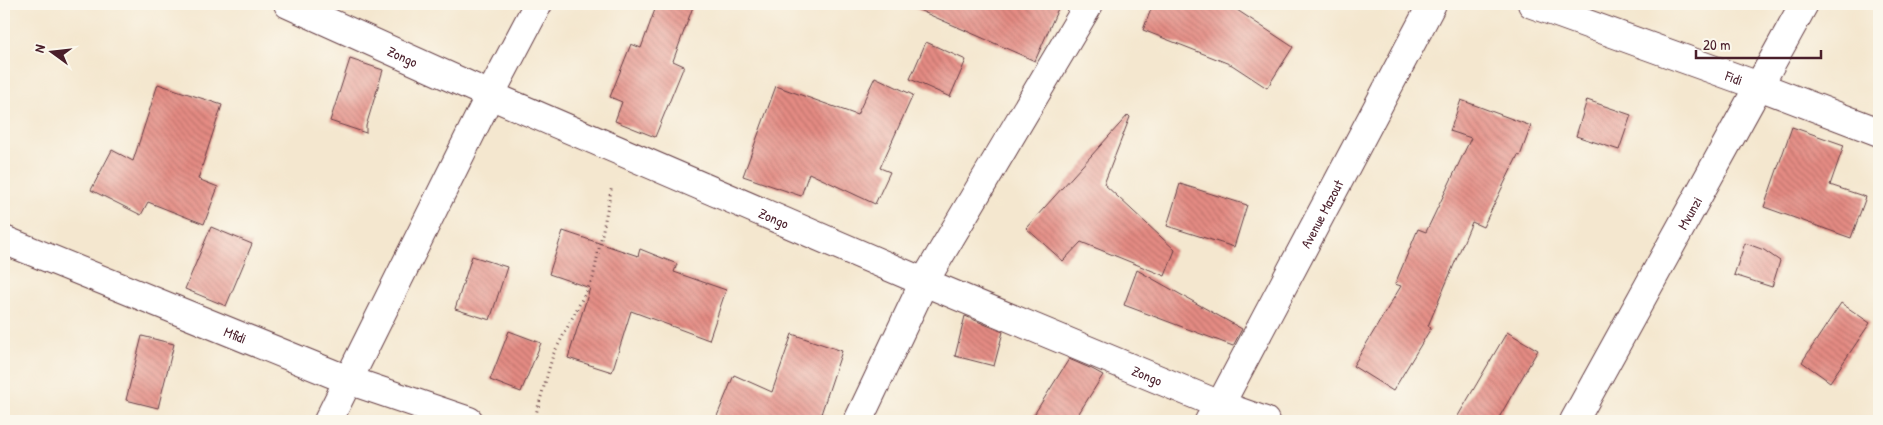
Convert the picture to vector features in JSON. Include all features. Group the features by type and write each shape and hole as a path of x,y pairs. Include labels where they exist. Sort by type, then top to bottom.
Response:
{"street":[{"name":"Zongo","path":"288,4 490,95 924,282 1214,413 1265,421"},
{"path":"328,421 490,95 538,4"},
{"path":"858,421 924,282 1089,4"},
{"name":"Avenue Mazout","path":"1214,413 1432,4"},
{"name":"Fidi","path":"1532,4 1760,86 1879,132"},
{"name":"Mvunzi","path":"1574,421 1804,4"},
{"name":"Mfidi","path":"4,240 348,380 469,421"}],"path":[{"path":"534,421 553,355 593,278 619,151"}],"building":[{"path":"657,4 694,4 673,61 684,66 655,137 615,121 622,102 610,97 631,44 641,48"},
{"path":"905,4 1060,4 1035,61"},
{"path":"1153,4 1228,4 1293,47 1267,88 1232,65 1143,30"},
{"path":"926,42 966,60 950,97 910,79"},
{"path":"350,59 383,70 366,126 366,133 330,121"},
{"path":"875,77 913,95 880,168 890,172 875,204 809,173 801,196 743,176 776,86 857,115"},
{"path":"158,84 222,105 198,179 218,187 204,224 148,202 141,215 91,190 112,150 133,161"},
{"path":"1461,100 1531,126 1520,156 1518,155 1483,227 1472,222 1428,326 1431,328 1393,391 1353,366 1401,286 1395,284 1418,229 1426,232 1471,138 1450,131"},
{"path":"1587,100 1631,115 1619,150 1576,136"},
{"path":"1128,115 1130,117 1104,184 1175,250 1165,276 1081,242 1063,261 1026,228"},
{"path":"1792,127 1844,145 1830,185 1866,197 1851,238 1764,207"},
{"path":"1180,184 1247,205 1234,247 1167,226"},
{"path":"211,227 252,244 226,306 185,289"},
{"path":"563,231 638,256 640,249 677,264 674,272 726,290 709,340 631,311 612,372 568,358 590,288 549,274"},
{"path":"1745,243 1764,250 1780,261 1772,287 1734,275"},
{"path":"472,256 507,267 490,320 455,309"},
{"path":"1137,270 1242,329 1233,346 1124,305"},
{"path":"1841,303 1870,323 1830,382 1802,362"},
{"path":"965,316 1003,332 994,366 955,356"},
{"path":"509,331 541,343 521,392 490,380"},
{"path":"1507,332 1538,350 1497,421 1455,421"},
{"path":"792,334 842,351 821,414 838,421 715,421 734,375 772,392"},
{"path":"142,336 174,344 158,408 126,400"},
{"path":"1069,359 1103,375 1074,421 1030,421"}]}
